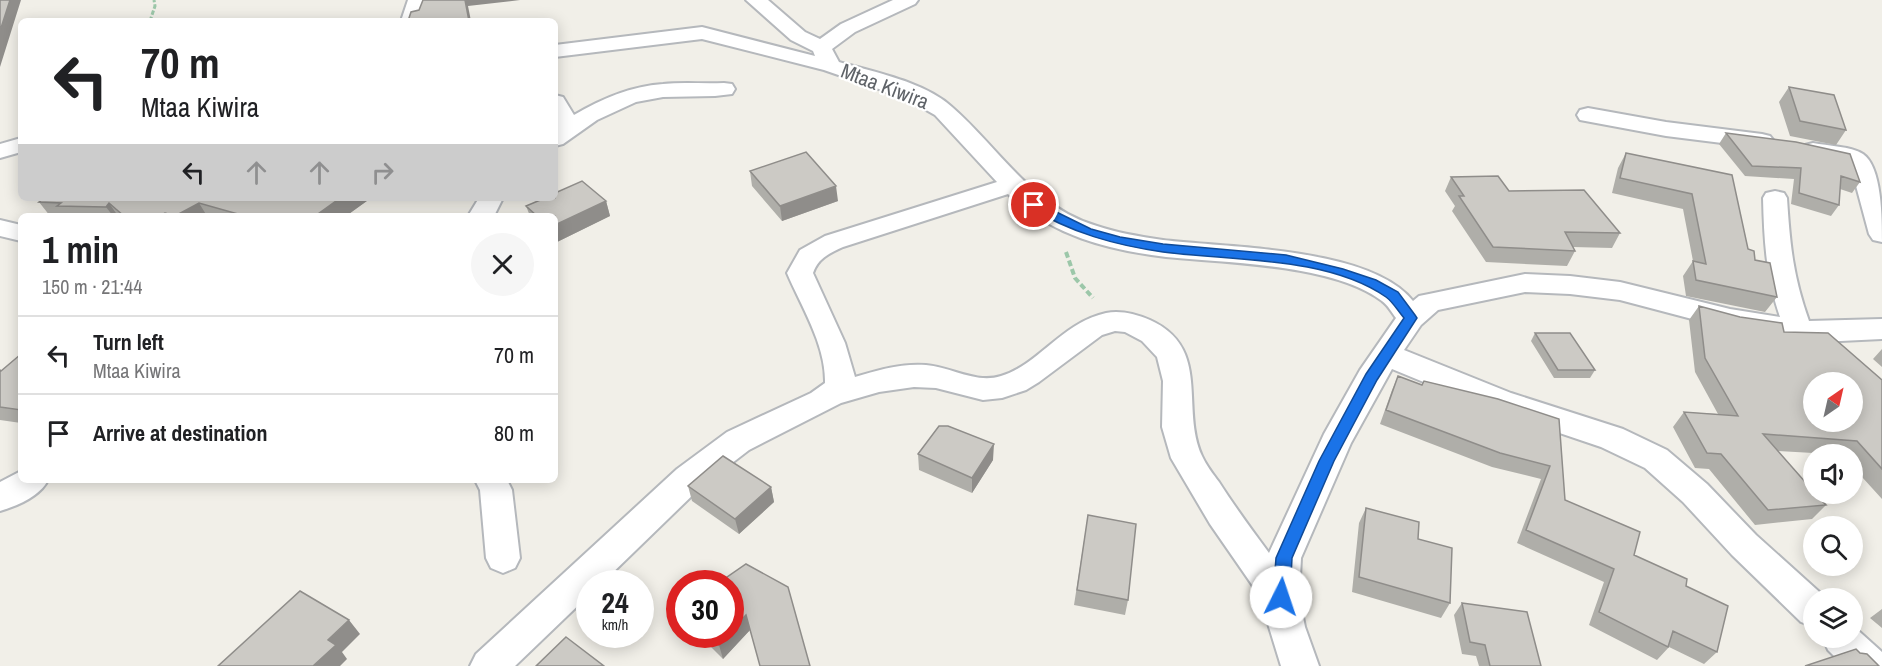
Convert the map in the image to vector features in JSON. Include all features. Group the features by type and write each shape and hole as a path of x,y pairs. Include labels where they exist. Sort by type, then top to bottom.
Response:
{"street":[{"path":"412,18 418,0"},
{"path":"756,0 798,36 826,56"},
{"path":"826,56 848,28 908,0"},
{"path":"558,51 702,33 826,56"},
{"name":"Mtaa Kiwira","path":"826,56 913,93 943,110 1034,205 1056,219 1087,232 1163,248 1286,259 1338,272 1372,283 1393,295 1411,318"},
{"path":"558,136 583,120 622,100 653,91 708,91 724,88"},
{"path":"558,108 562,115 558,133"},
{"path":"1588,115 1854,158 1862,164 1882,234"},
{"path":"0,151 18,146"},
{"path":"833,394 840,384 839,364 800,273 803,263 820,248 988,191 1015,185"},
{"path":"1775,198 1777,245 1783,286 1809,331 1846,355"},
{"path":"0,228 18,232"},
{"path":"1300,666 1287,627 1281,597 1284,558 1335,443 1371,378 1411,318 1430,303 1507,286 1536,284 1620,291 1730,319 1809,331 1882,329"},
{"path":"489,666 689,478 738,441 833,394 893,377 927,376 983,390 1006,386 1033,370 1082,334 1106,323 1124,322 1144,329 1159,339 1172,357 1179,385 1178,426 1186,456 1210,496 1281,597"},
{"path":"1387,355 1500,401 1612,438 1656,459 1695,493 1744,545 1803,601"},
{"path":"0,498 27,483"},
{"path":"492,483 496,490 503,558"},
{"path":"1851,648 1870,666"}],"path":[{"path":"151,18 154,0"},
{"path":"1065,250 1072,276 1077,284 1124,322"}],"building":[{"path":"0,0 10,0 0,31"},
{"path":"423,0 465,0 468,18 409,18 411,12 419,10"},
{"path":"1789,87 1834,95 1846,130 1800,121"},
{"path":"1726,133 1796,142 1850,154 1860,182 1841,176 1839,205 1799,193 1801,168 1752,166"},
{"path":"806,152 836,186 780,206 750,171"},
{"path":"1626,153 1732,175 1748,249 1754,251 1755,260 1770,263 1777,297 1696,280 1693,261 1706,264 1692,194 1620,178"},
{"path":"1498,176 1509,191 1584,190 1620,233 1565,232 1575,251 1493,247 1459,196 1464,196 1451,177"},
{"path":"582,181 606,201 558,224 558,213 534,213 526,206 538,201 558,201 558,192"},
{"path":"336,201 319,213 234,213 199,203 181,213 121,213 109,203 106,207 57,206 61,203 39,202"},
{"path":"1699,306 1740,317 1782,323 1784,332 1828,333 1882,380 1882,469 1863,448 1863,444 1857,441 1763,434 1803,479 1803,504 1826,505 1768,510 1721,454 1707,453 1684,412 1738,416 1705,358"},
{"path":"1535,333 1570,333 1595,370 1558,370"},
{"path":"18,357 18,410 0,407 1,371"},
{"path":"1398,376 1422,385 1424,381 1498,399 1559,419 1565,500 1640,532 1634,555 1687,579 1686,586 1728,606 1717,652 1673,631 1668,647 1599,612 1614,569 1526,530 1550,466 1500,453 1386,410"},
{"path":"939,426 948,426 994,444 972,478 918,454"},
{"path":"723,456 771,487 735,519 688,486"},
{"path":"1366,508 1419,522 1418,539 1452,548 1450,603 1359,577"},
{"path":"1088,515 1136,524 1128,600 1077,590"},
{"path":"746,564 788,587 810,666 760,666 746,615 744,617 744,570 737,570"},
{"path":"300,591 349,620 328,640 336,645 313,666 218,666"},
{"path":"1462,603 1527,612 1541,666 1490,666 1485,645 1470,642"},
{"path":"566,637 576,645 576,648 580,648 604,666 536,666"},
{"path":"1856,649 1860,653 1867,654 1879,666 1805,666"}],"route":[{"path":"1034,205 1056,219 1087,232 1120,240 1163,248 1286,259 1338,272 1372,283 1393,295 1411,318 1371,378 1335,443 1284,558 1281,597"}]}
